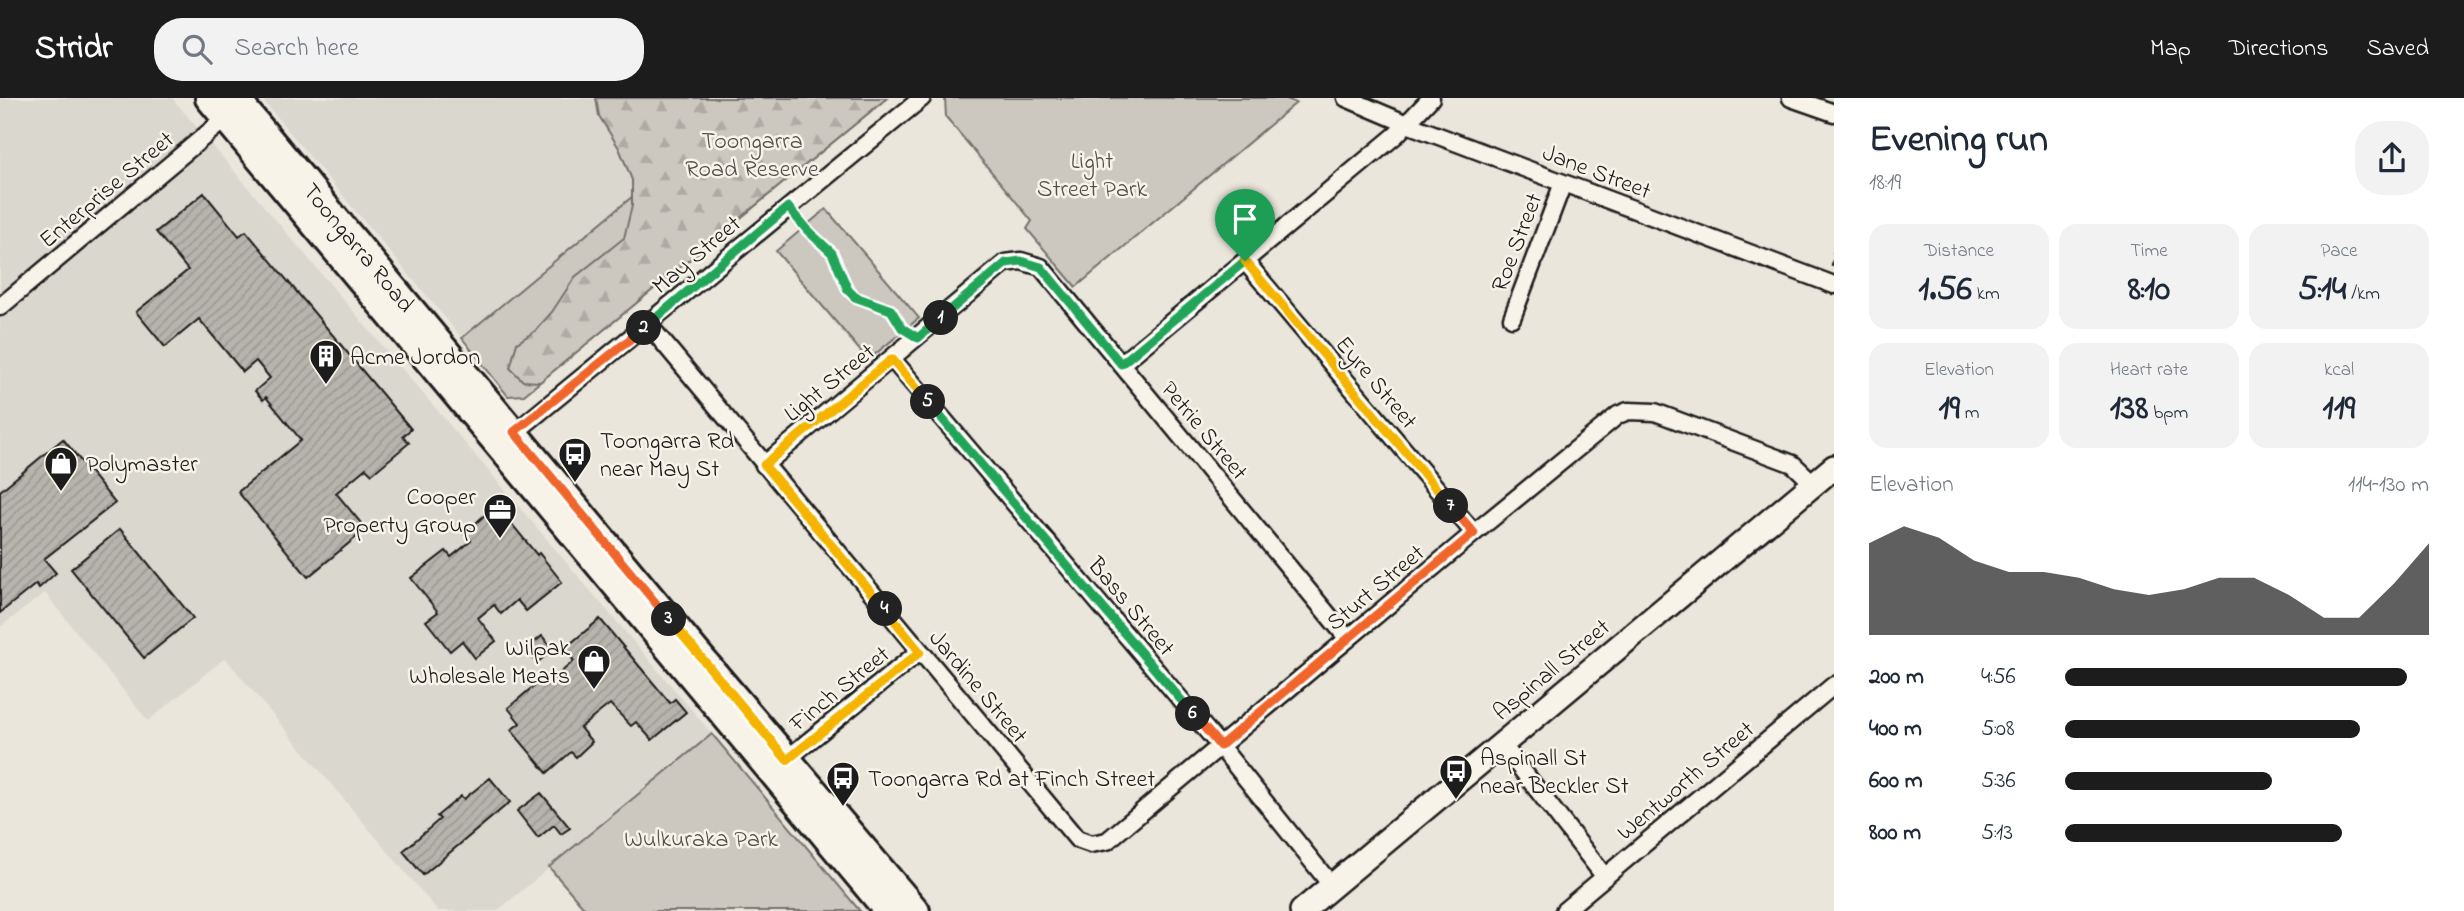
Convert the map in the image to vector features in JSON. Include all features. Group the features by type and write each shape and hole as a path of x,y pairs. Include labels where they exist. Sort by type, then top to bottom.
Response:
{"main road":[{"name":"Toongarra Road","path":"209,98 234,107 507,438 888,911"},
{"name":"Toongarra Road","path":"507,438 916,911"},
{"name":"Aspinall Street","path":"1302,911 1834,467"}],"street":[{"name":"May Street","path":"507,438 922,98"},
{"name":"Jane Street","path":"1346,98 1407,124 1834,285"},
{"path":"1121,364 1407,124 1431,98"},
{"path":"1791,98 1834,113"},
{"name":"Enterprise Street","path":"0,307 234,107"},
{"name":"Roe Street","path":"1512,318 1563,183"},
{"name":"Light Street","path":"764,465 1006,263 1021,261"},
{"name":"Petrie Street","path":"1021,261 1041,267 1348,639"},
{"name":"Eyre Street","path":"1245,261 1474,533"},
{"name":"Jardine Street","path":"648,324 1077,839 1091,844"},
{"name":"Bass Street","path":"892,359 1220,746 1332,886"},
{"name":"Sturt Street","path":"1091,844 1107,841 1618,415 1628,411 1655,412 1793,464 1814,484"},
{"name":"Finch Street","path":"787,760 920,652"},
{"name":"Wentworth Street","path":"1564,911 1834,685"},
{"path":"1502,744 1605,877"}],"path":[{"path":"788,207 807,230 832,253 848,290 855,297 891,310 902,328 918,338"},
{"path":"1832,267 1834,251"}],"shaded area":[{"path":"0,98 172,98 712,734 497,911 438,911 225,658 148,721 45,593 0,627"},
{"path":"261,98 751,98 462,338"}],"green space":[{"name":"Toongarra Road Reserve","path":"596,98 887,98 540,382 523,381 510,368 517,343 535,331 552,312 575,277 624,238 632,206 632,180 619,148 599,116"},
{"name":"Toongarra Road Reserve","path":"751,98 887,98 524,395 508,396 462,338"},
{"name":"Light Street Park","path":"945,98 1285,98 1296,103 1076,287 1027,229 1032,221 946,117"},
{"path":"826,209 919,318 868,360 776,251"},
{"name":"Wulkuraka Park","path":"712,734 860,911 587,911 549,867"}],"building":[{"name":"Acme Jordon","path":"204,193 239,236 246,231 411,429 403,436 409,443 372,474 366,468 336,493 366,529 308,577 238,492 301,440 266,397 263,400 255,391 270,378 256,361 243,372 199,319 165,347 136,312 188,270 156,232"},
{"path":"63,439 115,503 44,559 56,573 39,588 36,584 0,613 0,491"},
{"path":"498,507 562,582 526,611 517,600 501,614 494,605 478,618 496,641 475,658 462,641 450,651 426,621 438,612 411,578 446,551 451,557 471,541 464,534 489,511 490,513"},
{"path":"120,529 193,618 144,658 71,569"},
{"name":"Wilpak Wholesale Meats","path":"600,619 670,703 675,699 686,712 652,740 636,722 631,726 610,704 580,728 592,742 576,757 571,752 547,773 511,730 520,723 508,708 542,679 546,685 574,661 564,649"},
{"path":"542,636 553,649 537,663 526,649"},
{"path":"490,778 510,802 423,875 403,851 440,819 437,816 461,796 464,799"},
{"path":"541,793 570,828 561,834 554,825 538,838 517,811"}],"place":[{"name":"Acme Jordon","path":"326,386"},
{"name":"Toongarra Rd near May St","path":"575,484"},
{"name":"Polymaster","path":"61,493"},
{"name":"Cooper Property Group","path":"500,540"},
{"name":"Wilpak Wholesale Meats","path":"594,691"},
{"name":"Aspinall St near Beckler St","path":"1456,801"},
{"name":"Toongarra Rd at Finch Street","path":"843,808"}],"route":[{"path":"788,207 807,230 832,253 848,290 855,297 891,310 902,328 918,338 1006,263 1021,261 1041,267 1121,364 1245,261 1474,533 1220,746 892,359 764,465 920,652 787,760 514,432 788,207"}]}
